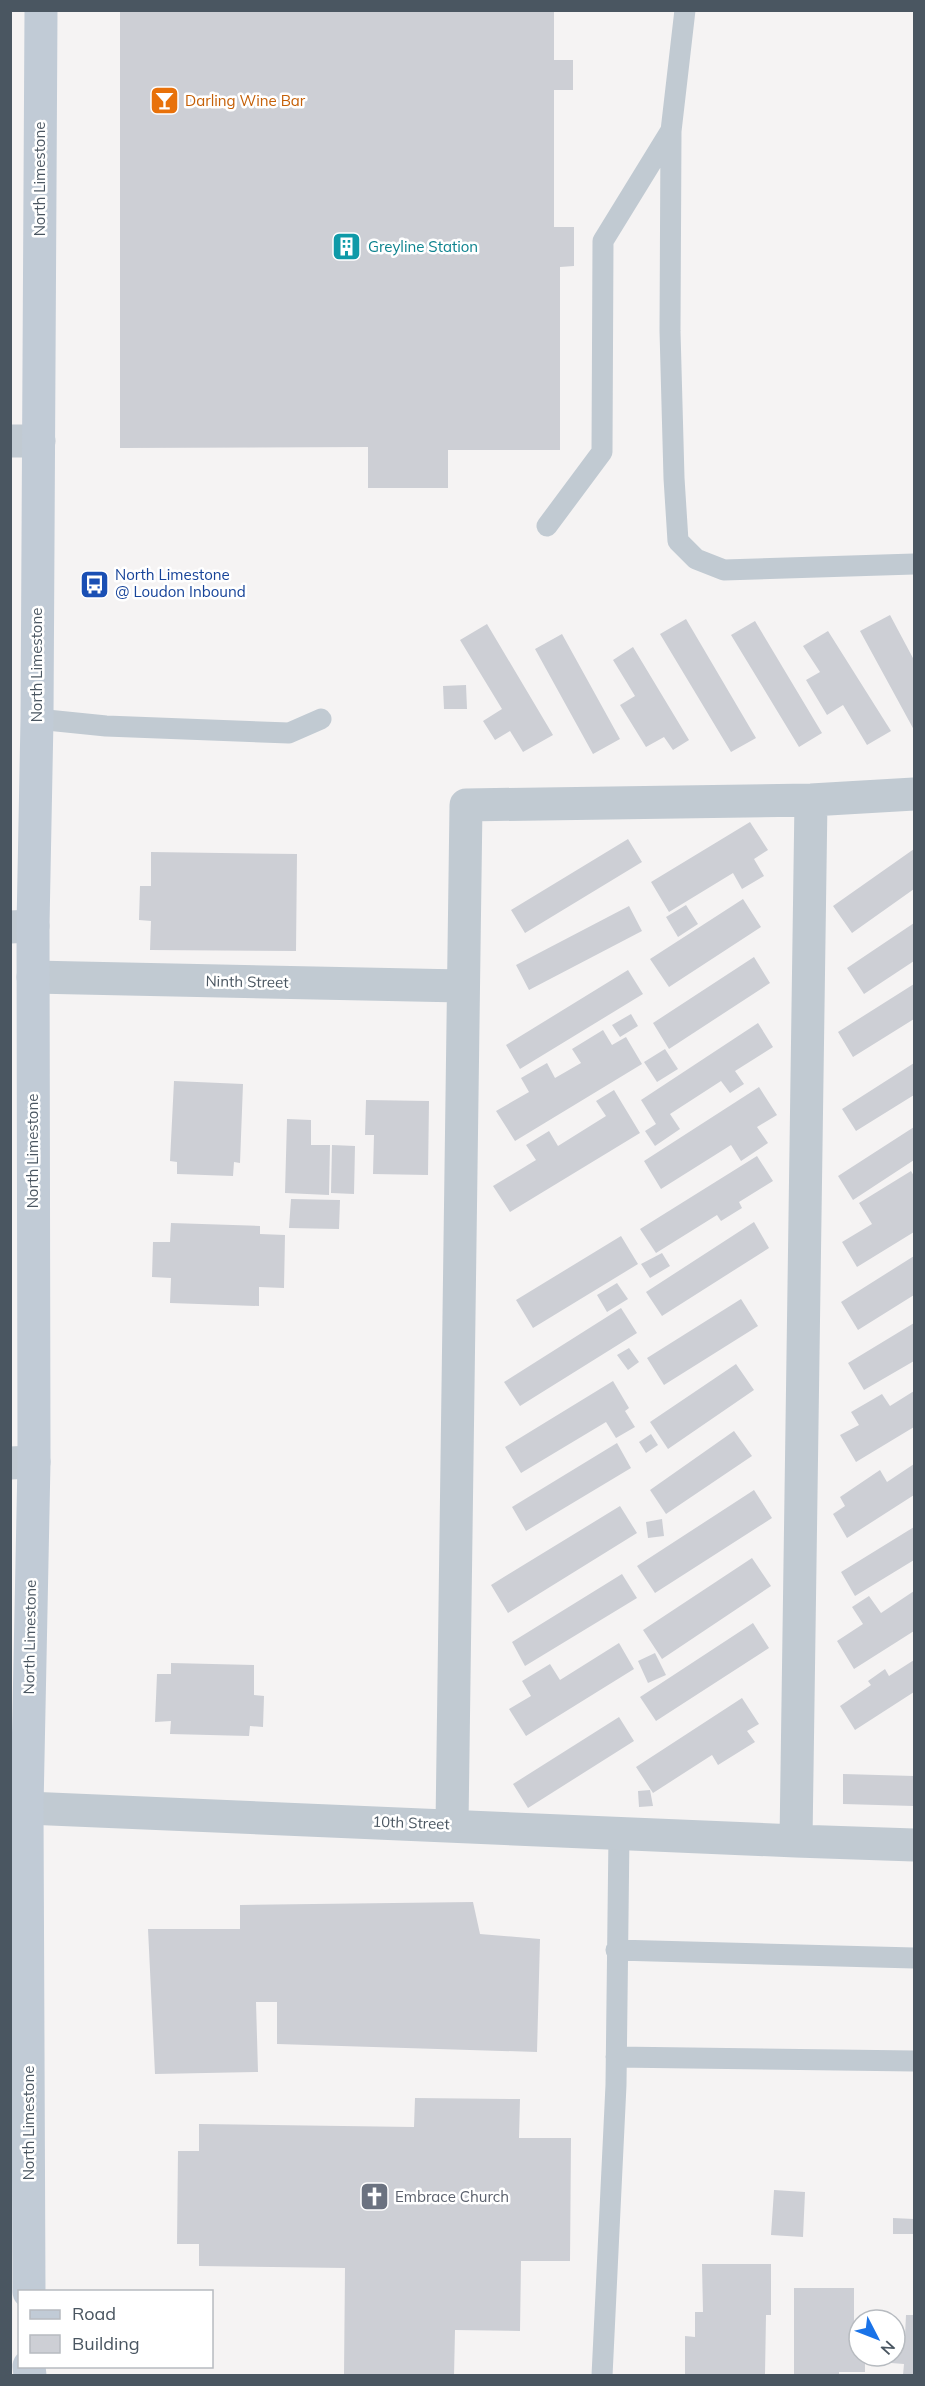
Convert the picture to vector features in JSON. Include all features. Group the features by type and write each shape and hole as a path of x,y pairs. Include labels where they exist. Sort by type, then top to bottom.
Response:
{"street":[{"name":"North Limestone","path":"29,2290 20,1944 27,1808 22,1462 33,977 22,926 37,719 25,441 41,10"},
{"path":"452,1825 466,805 811,800 915,794"},
{"path":"795,1842 811,800"},
{"name":"Ninth Street","path":"33,977 462,986"},
{"name":"10th Street","path":"27,1808 452,1825 795,1842 915,1845"}],"lane":[{"path":"685,10 670,131 670,342 678,541 696,559 724,570 915,564"},
{"path":"547,526 602,452 603,241 670,131"},
{"path":"37,719 106,726 288,733 321,719"},
{"path":"602,2376 616,2057 619,1833"},
{"path":"616,1950 915,1958"},
{"path":"616,2057 915,2061"}],"building":[{"name":"Greyline Station","path":"120,10 554,10 554,60 573,60 573,90 554,90 554,227 574,227 574,266 560,267 560,450 448,450 448,488 368,488 368,447 120,448"},
{"path":"890,615 914,660 914,730 860,631"},
{"path":"686,619 756,738 731,752 660,634"},
{"path":"755,621 822,733 799,747 731,635"},
{"path":"487,624 553,735 523,752 510,731 495,740 483,721 502,709 460,640"},
{"path":"828,631 891,731 867,745 843,705 827,715 806,680 820,672 803,646"},
{"path":"562,634 620,739 593,754 535,649"},
{"path":"633,647 689,740 673,750 664,737 646,747 620,705 635,696 613,660"},
{"path":"466,685 467,709 444,709 443,686"},
{"path":"750,822 768,850 754,859 764,876 742,889 733,873 669,912 651,882"},
{"path":"628,839 642,862 525,933 511,910"},
{"path":"914,849 914,889 852,933 833,906"},
{"path":"151,852 297,854 296,951 150,950 151,921 139,920 140,886 151,886"},
{"path":"743,899 761,927 669,987 650,959"},
{"path":"686,905 698,924 678,937 666,917"},
{"path":"629,906 642,931 529,990 516,965"},
{"path":"914,923 914,961 864,994 847,968"},
{"path":"754,957 770,983 669,1049 653,1023"},
{"path":"628,970 643,994 520,1069 506,1045"},
{"path":"914,984 914,1019 853,1057 838,1032"},
{"path":"631,1014 638,1026 620,1037 612,1025"},
{"path":"758,1023 773,1047 735,1071 744,1084 730,1093 721,1081 670,1114 680,1129 655,1146 645,1131 656,1124 641,1100"},
{"path":"603,1030 612,1045 626,1037 642,1064 515,1141 496,1111 529,1092 521,1078 547,1063 555,1078 581,1063 572,1049"},
{"path":"665,1049 678,1069 657,1082 644,1062"},
{"path":"914,1063 914,1095 856,1131 842,1109"},
{"path":"174,1081 243,1084 240,1163 234,1162 233,1176 177,1174 177,1162 170,1161"},
{"path":"759,1087 777,1115 757,1127 768,1143 741,1161 731,1145 661,1189 644,1161"},
{"path":"614,1090 640,1133 510,1212 493,1186 536,1160 526,1145 549,1131 558,1146 606,1116 596,1101"},
{"path":"366,1100 429,1101 428,1175 373,1174 374,1135 365,1135"},
{"path":"287,1119 311,1120 311,1145 330,1145 329,1195 285,1193"},
{"path":"914,1127 914,1160 853,1200 838,1176"},
{"path":"332,1145 355,1146 354,1194 331,1193"},
{"path":"757,1156 773,1181 739,1202 742,1208 721,1221 717,1215 656,1253 640,1229"},
{"path":"911,1171 914,1176 914,1232 857,1267 842,1242 872,1224 859,1203"},
{"path":"291,1199 340,1200 339,1229 289,1228"},
{"path":"754,1222 769,1248 662,1316 646,1292"},
{"path":"171,1223 260,1226 260,1234 285,1235 284,1288 259,1287 259,1306 170,1303 171,1278 152,1277 153,1242 170,1242"},
{"path":"621,1236 638,1264 533,1328 516,1300"},
{"path":"662,1253 670,1266 650,1278 641,1264"},
{"path":"914,1256 914,1295 858,1330 841,1302"},
{"path":"617,1283 628,1299 607,1312 597,1295"},
{"path":"741,1299 758,1326 664,1385 647,1358"},
{"path":"621,1308 637,1333 520,1406 504,1382"},
{"path":"914,1323 914,1361 864,1390 848,1363"},
{"path":"629,1348 639,1362 628,1370 617,1355"},
{"path":"736,1364 754,1390 668,1449 650,1422"},
{"path":"613,1381 629,1408 625,1411 635,1427 616,1438 606,1422 521,1473 505,1447"},
{"path":"914,1391 914,1427 856,1462 840,1435 859,1425 851,1412 882,1394 890,1406"},
{"path":"734,1431 752,1456 666,1514 650,1490"},
{"path":"651,1434 658,1445 646,1453 639,1442"},
{"path":"617,1443 631,1468 526,1531 512,1507"},
{"path":"914,1464 914,1495 847,1538 833,1514 845,1506 840,1497 880,1470 887,1482"},
{"path":"754,1490 772,1518 655,1593 637,1566"},
{"path":"620,1506 637,1533 508,1613 491,1585"},
{"path":"662,1519 664,1536 648,1538 646,1522"},
{"path":"914,1527 914,1560 855,1596 841,1572"},
{"path":"752,1558 771,1586 662,1659 643,1630"},
{"path":"622,1574 637,1598 525,1666 512,1642"},
{"path":"914,1591 914,1631 854,1669 837,1641 863,1624 852,1607 869,1596 881,1613"},
{"path":"753,1623 769,1648 656,1721 640,1697"},
{"path":"619,1643 634,1669 526,1736 509,1709 531,1696 522,1681 550,1664 560,1680"},
{"path":"655,1653 666,1675 648,1683 638,1661"},
{"path":"914,1660 914,1692 855,1730 840,1706 871,1685 868,1681 885,1669 889,1676"},
{"path":"171,1663 254,1665 254,1695 264,1696 263,1727 250,1726 249,1736 170,1734 171,1721 155,1722 157,1674 171,1674"},
{"path":"742,1698 759,1724 747,1731 755,1742 718,1765 712,1755 653,1793 636,1767"},
{"path":"619,1717 634,1741 528,1808 513,1784"},
{"path":"843,1774 914,1776 914,1806 843,1804"},
{"path":"650,1790 653,1806 639,1807 638,1791"},
{"path":"473,1902 480,1934 540,1939 537,2052 277,2044 277,2002 256,2002 258,2072 155,2074 148,1929 240,1929 240,1905"},
{"name":"Embrace Church","path":"415,2098 520,2099 519,2138 571,2138 570,2261 521,2261 520,2331 455,2330 454,2376 344,2376 345,2268 199,2266 199,2244 177,2244 178,2151 199,2151 199,2124 414,2127"},
{"path":"774,2190 805,2192 803,2237 771,2235"},
{"path":"893,2218 914,2219 914,2234 893,2234"},
{"path":"702,2264 771,2264 771,2315 766,2315 765,2374 685,2374 685,2336 695,2337 695,2312 703,2312"},
{"path":"794,2288 854,2288 854,2308 847,2308 847,2368 865,2368 865,2372 839,2372 839,2376 794,2376"},
{"path":"907,2315 914,2315 914,2375 903,2375 904,2368 907,2368"}],"place":[{"name":"Darling Wine Bar","path":"164,101"},
{"name":"Greyline Station","path":"347,247"},
{"name":"North Limestone @ Loudon Inbound","path":"94,584"},
{"name":"Embrace Church","path":"374,2197"}]}
